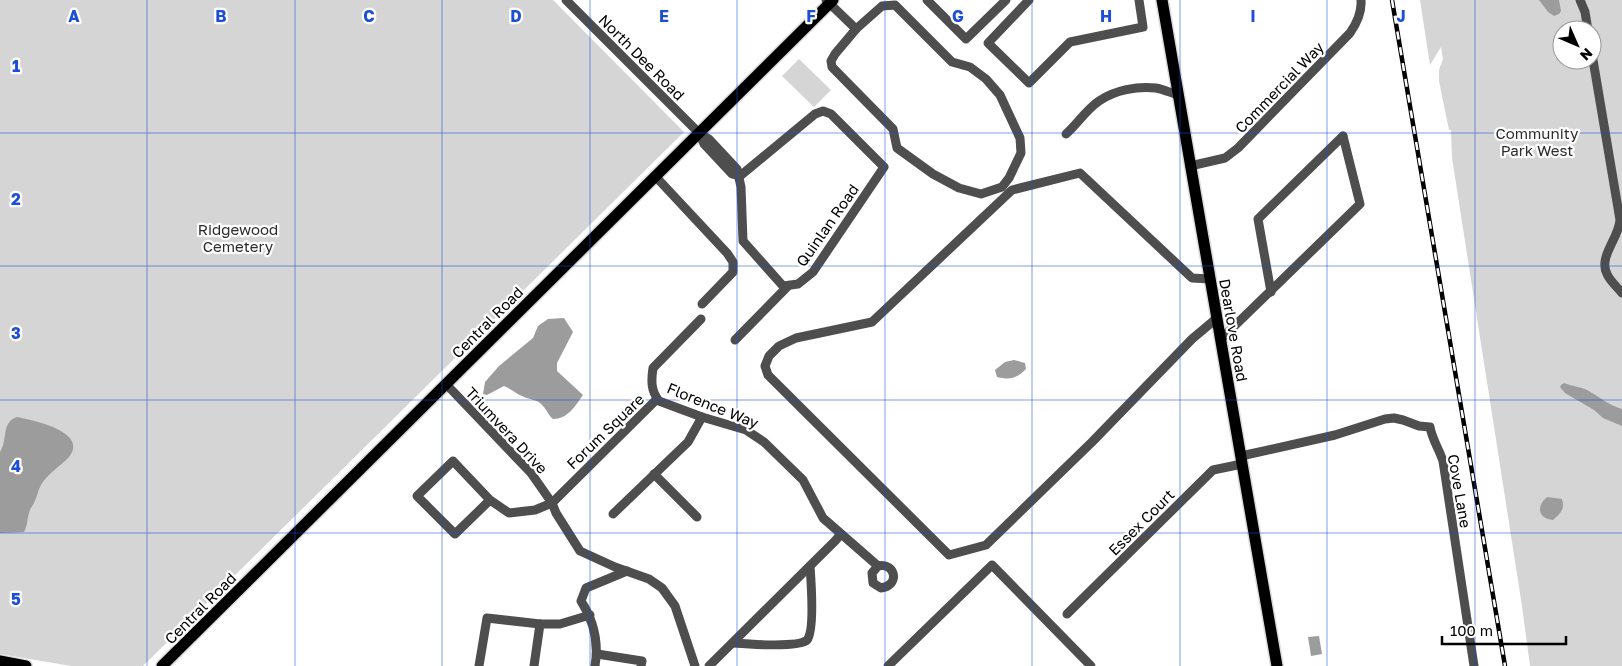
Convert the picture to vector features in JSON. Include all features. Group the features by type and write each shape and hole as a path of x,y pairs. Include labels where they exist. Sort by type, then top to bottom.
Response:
{"main road":[{"name":"Dearlove Road","path":"1162,0 1278,666"},
{"name":"Central Road","path":"162,666 656,177 830,1"},
{"path":"0,662 26,666"}],"street":[{"name":"North Dee Road","path":"566,0 699,134 709,139 738,169 740,176"},
{"path":"927,0 966,39 1006,0"},
{"path":"1029,0 988,42 1029,83 1070,42 1143,27 1139,0"},
{"name":"Commercial Way","path":"1190,166 1225,158 1238,148 1350,34 1358,22 1362,8 1361,0"},
{"path":"1580,0 1586,20"},
{"path":"830,1 856,29"},
{"path":"895,5 952,62 970,67 986,79 1000,95 1020,138 1021,153 1009,178 1002,187 981,194 959,188 933,174 898,148 893,129 832,67 831,61 834,54 856,29 882,6 895,5"},
{"path":"1595,70 1620,220 1620,228 1604,261 1604,269 1622,293"},
{"path":"1066,134 1098,102 1109,95 1127,89 1157,88 1178,95"},
{"name":"Quinlan Road","path":"735,340 786,286 798,284 813,272 884,167 831,114 823,111 815,114 740,176"},
{"path":"1221,340 1271,292 1360,204 1343,136 1258,219 1271,292"},
{"path":"1210,279 1192,278 1080,173 1012,190 872,322 796,338 779,346 769,356 766,366 768,375 949,555 986,545 1092,442 1192,339 1217,318"},
{"path":"740,176 743,241 779,283 786,286"},
{"path":"656,177 727,253 733,262 732,272 702,304"},
{"name":"Florence Way","path":"701,320 653,368 653,390 657,399 702,417 746,430 764,442 803,480 823,518 841,534"},
{"name":"Triumvera Drive","path":"446,384 531,473 552,503 556,513 580,551 615,567 650,579 662,588 674,606 695,666"},
{"name":"Forum Square","path":"552,503 657,399"},
{"path":"613,514 688,442 702,417"},
{"name":"Cove Lane","path":"1242,460 1335,435 1385,419 1394,418 1419,426 1430,427 1432,438 1440,451 1443,461 1474,666"},
{"name":"Essex Court","path":"1067,614 1213,470 1242,460"},
{"path":"490,500 455,534 417,496 453,461 490,500 509,513 535,510 552,503"},
{"path":"654,474 697,517"},
{"path":"709,666 841,534 878,566"},
{"path":"888,666 992,565 1092,666"},
{"path":"733,642 762,645 802,643 808,638 811,631 812,590 810,566"},
{"path":"595,666 597,654 595,634 590,615 581,601 586,588 627,571"},
{"path":"479,666 487,618 540,624 560,624 590,615"},
{"path":"534,666 540,624"},
{"path":"597,654 642,661 641,666"}],"green space":[{"name":"Ridgewood Cemetery","path":"0,0 553,0 684,132 143,666 71,666 0,654"},
{"name":"Community Park West","path":"1420,0 1622,0 1622,666 1530,666 1452,158 1451,130 1449,130 1439,81 1439,70 1443,59 1441,47 1430,65"},
{"path":"799,59 831,90 814,107 782,76"}],"shaded area":[{"path":"1539,0 1559,0 1561,11 1554,16 1548,12"},
{"path":"564,318 573,332 557,363 557,371 583,395 571,411 563,417 553,419 539,402 504,386 487,395 483,394 485,382 499,366 533,338 538,326 548,319"},
{"path":"1014,360 1025,363 1026,369 1013,378 997,377 995,370 1005,362"},
{"path":"1564,383 1587,390 1622,409 1622,426 1603,418 1594,410 1565,393 1560,387"},
{"path":"17,417 54,428 70,439 73,446 68,458 41,485 28,515 24,532 0,533 0,452 7,427 12,419"},
{"path":"1547,497 1562,499 1562,511 1553,520 1544,517 1540,512 1541,504"},
{"path":"1319,636 1322,654 1311,656 1308,637"}],"railway":[{"path":"1392,0 1505,666"}]}
